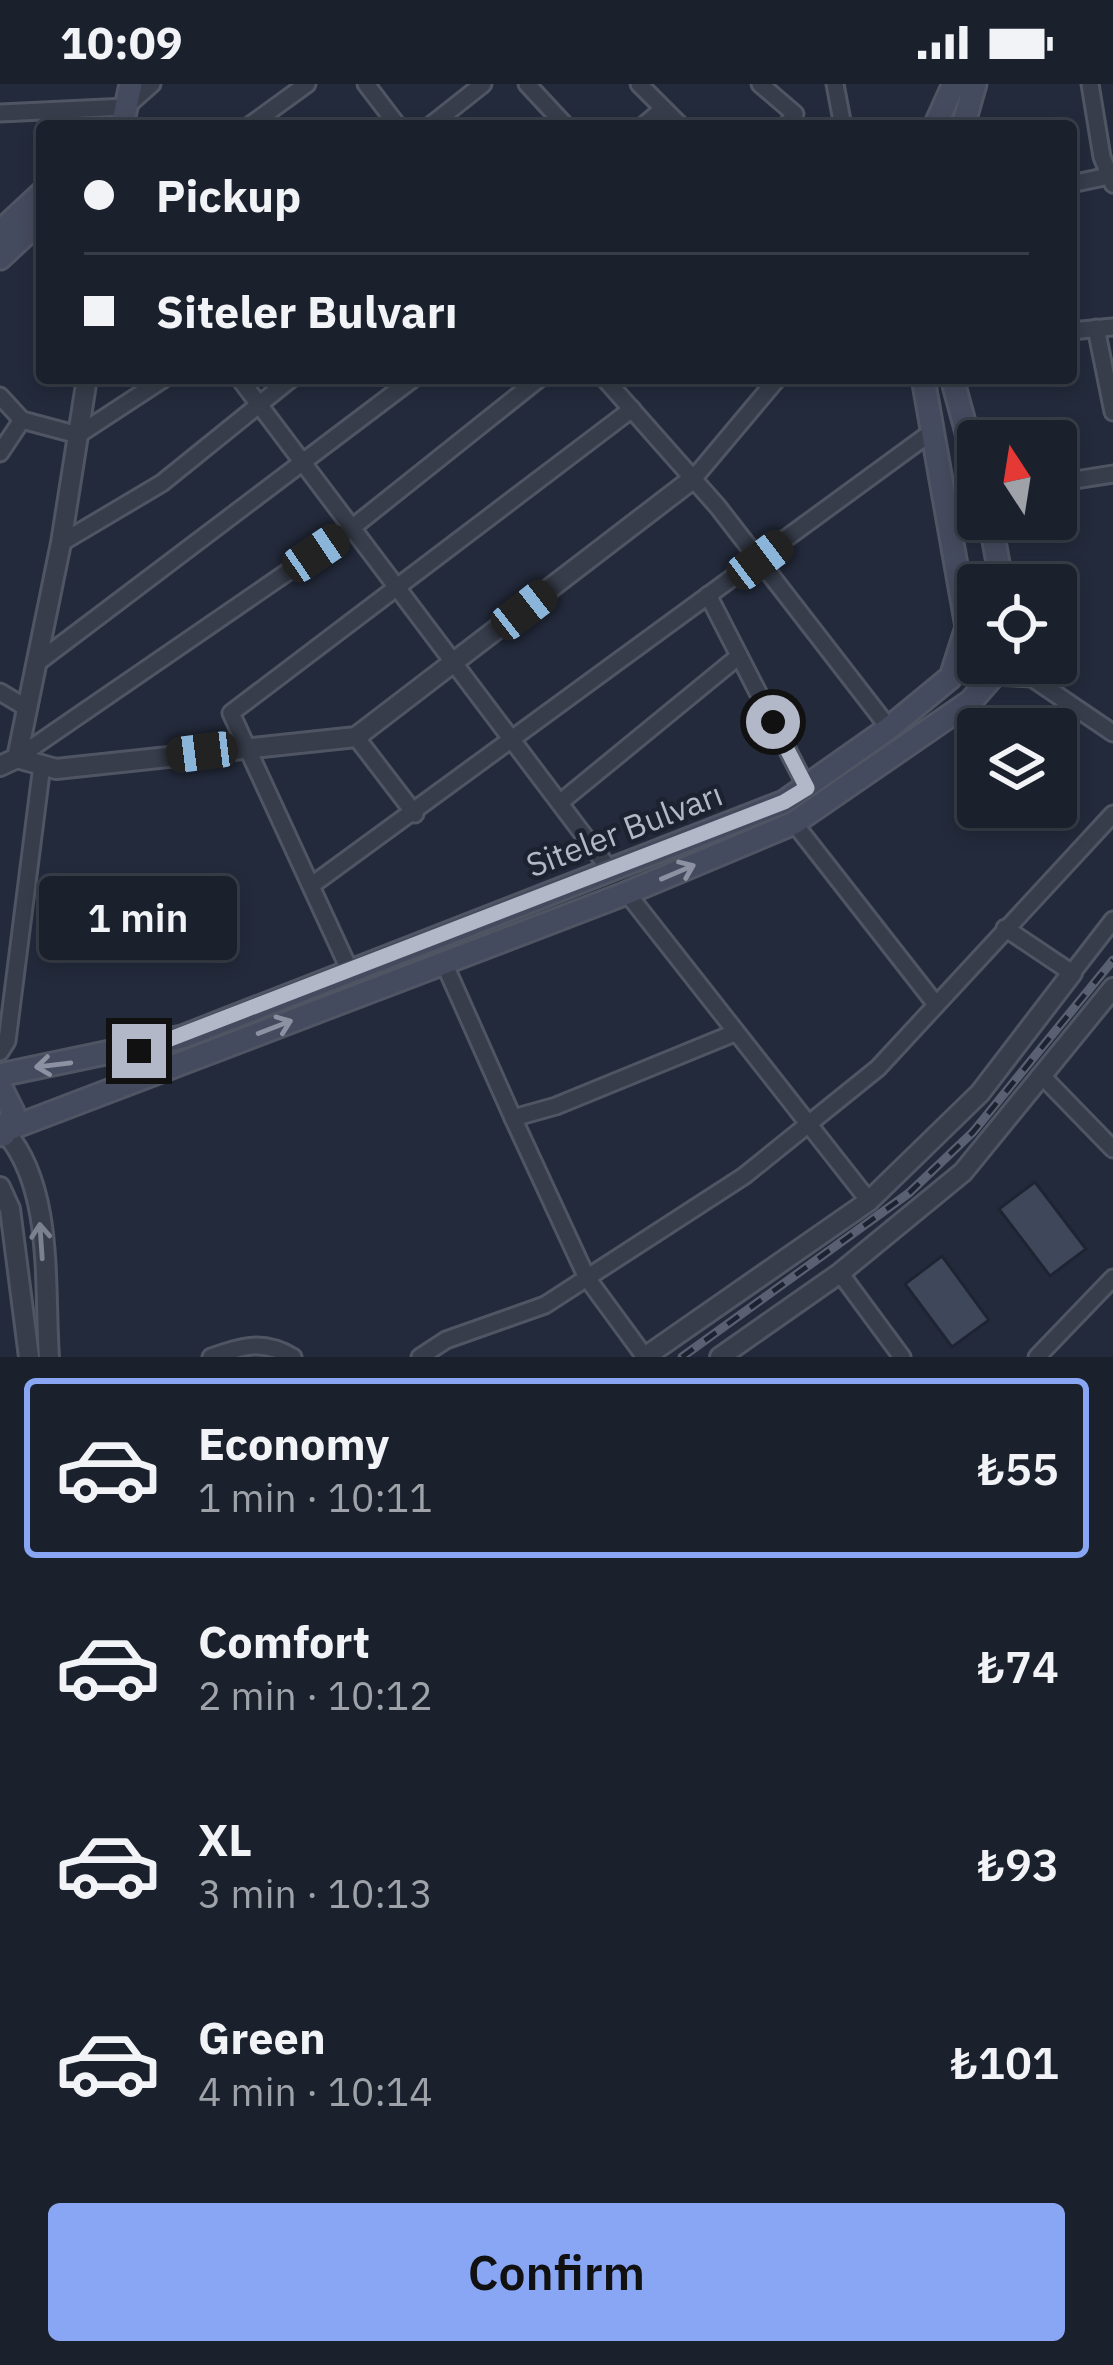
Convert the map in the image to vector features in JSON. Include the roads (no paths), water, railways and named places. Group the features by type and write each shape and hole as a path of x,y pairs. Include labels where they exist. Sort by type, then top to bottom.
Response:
{"main road":[{"path":"938,120 954,84"},
{"path":"965,120 975,84"},
{"path":"0,232 36,199"},
{"path":"0,258 36,225"},
{"name":"Siteler Bulvarı","path":"0,1076 139,1051 610,870 807,788 890,728 951,677 967,627 924,384"},
{"path":"954,384 963,420"},
{"name":"Siteler Bulvarı","path":"5,1134 627,893 794,823 971,700 984,684"},
{"path":"0,1086 11,1101 5,1134"}],"street":[{"path":"0,113 126,106 152,84"},
{"path":"257,120 307,84"},
{"path":"366,84 394,120"},
{"path":"438,120 483,84"},
{"path":"526,84 560,120"},
{"path":"639,84 674,120"},
{"path":"760,84 794,114 790,120"},
{"path":"835,84 842,120"},
{"path":"1077,183 1112,179 1090,84"},
{"path":"650,120 662,109"},
{"path":"1105,327 1113,412"},
{"path":"8,762 37,663 87,384"},
{"path":"0,397 22,420 79,435 156,384"},
{"path":"243,384 610,870"},
{"path":"61,544 162,483 285,384"},
{"path":"37,663 406,384"},
{"path":"8,762 353,527 532,384"},
{"path":"609,384 694,478 890,728"},
{"path":"8,762 56,769 356,736 694,478 773,384"},
{"path":"350,971 231,713 632,409"},
{"path":"0,453 22,420"},
{"path":"312,886 415,814 511,735 933,431"},
{"path":"1077,479 1113,474"},
{"path":"708,595 807,788"},
{"path":"562,801 739,656"},
{"path":"1041,684 1113,733"},
{"path":"0,692 25,707"},
{"path":"356,736 415,814"},
{"path":"0,1052 7,1041 42,765"},
{"path":"419,1357 446,1340 545,1305 744,1176 878,1068 934,1002 1113,814"},
{"path":"794,823 934,1002"},
{"path":"627,893 732,1034 810,1123 868,1201"},
{"path":"444,963 587,1277 645,1357 868,1201 980,1093 1113,920"},
{"path":"1005,928 1072,973"},
{"path":"720,1357 840,1273 963,1172 1113,988"},
{"path":"513,1118 556,1106 732,1034"},
{"path":"1044,1078 1113,1150"},
{"path":"5,1134 22,1150 39,1220 49,1357"},
{"path":"0,1187 10,1209 29,1357"},
{"path":"840,1273 902,1357"},
{"path":"1037,1357 1058,1350 1113,1278"},
{"path":"211,1357 250,1344 275,1346 293,1357"}],"railway":[{"path":"682,1357 909,1193 973,1132 1113,960"}]}
